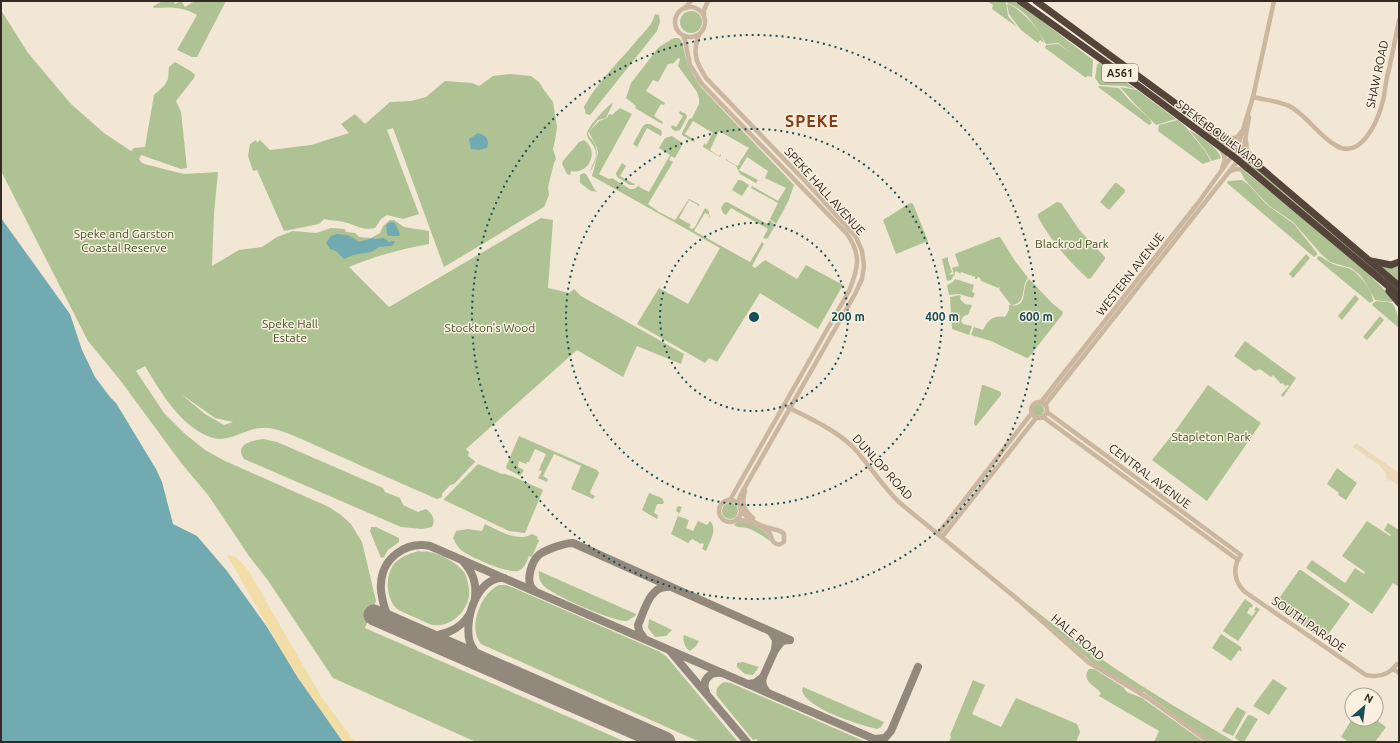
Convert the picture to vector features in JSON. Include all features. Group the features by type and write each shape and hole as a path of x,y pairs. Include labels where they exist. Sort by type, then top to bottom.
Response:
{"highway":[{"name":"SPEKE BOULEVARD","path":"1020,1 1097,58 1140,87 1219,147 1258,166 1399,286"},
{"name":"SPEKE BOULEVARD","path":"1036,1 1206,126 1237,155 1250,171 1399,295"},
{"name":"A561","path":"1097,58 1103,50"},
{"path":"1367,260 1391,265 1399,262"},
{"path":"1378,277 1399,303"}],"street":[{"path":"691,1 677,14 675,22 677,30 683,35 691,37 699,35 705,26 706,22 704,10 708,1"},
{"path":"1237,155 1253,97 1274,1"},
{"path":"685,8 695,7 704,15"},
{"name":"SHAW ROAD","path":"1253,97 1289,106 1312,123 1329,141 1337,146 1347,149 1353,148 1364,140 1376,121 1382,104 1399,20"},
{"name":"SPEKE HALL AVENUE","path":"683,35 690,65 702,84 801,186 851,241 856,253 858,267 847,295 730,500"},
{"name":"SPEKE HALL AVENUE","path":"699,35 694,51 697,63 706,78 801,176 856,237 862,251 864,266 862,279 855,294 750,477 738,503"},
{"path":"1206,126 1215,128 1229,138 1233,139 1239,136 1245,129"},
{"path":"1245,129 1248,150 1258,166"},
{"path":"1219,147 1225,154 1220,173"},
{"name":"WESTERN AVENUE","path":"1043,404 1220,173 1237,155"},
{"name":"WESTERN AVENUE","path":"1043,404 1228,173 1237,155"},
{"name":"A561","path":"1237,155 1267,181 1268,186"},
{"path":"1228,173 1236,169 1246,169 1250,171"},
{"path":"847,295 853,290 859,273 863,272"},
{"path":"1036,402 1043,404 1047,412 1044,417 1036,418 940,536 1031,414 1030,409 1032,405 1036,402"},
{"name":"DUNLOP ROAD","path":"784,404 832,431 851,445 895,498 940,536"},
{"name":"CENTRAL AVENUE","path":"1044,417 1238,560 1241,555 1047,412"},
{"path":"1031,414 1036,418"},
{"path":"750,477 744,494 744,506 749,515 760,524"},
{"path":"737,519 745,520 768,531 772,536 772,541 776,544 784,542 784,534 781,531 771,529 748,518 741,510 738,503 730,500 722,503 719,508 720,515 727,522 731,522 740,517 741,510"},
{"name":"HALE ROAD","path":"940,536 1027,607 1088,662 1148,698 1209,742"},
{"name":"SOUTH PARADE","path":"1238,560 1235,571 1236,579 1241,589 1360,673 1376,677 1388,673 1393,669"},
{"path":"1398,665 1393,669 1399,673"}],"green space":[{"path":"163,1 173,1 175,4 181,1 185,7 195,1 226,1 197,57 192,57 177,50 197,15 187,10 176,8 154,8 153,6"},
{"path":"987,1 1006,1 1008,16 1017,27 992,9 993,5"},
{"path":"1007,1 1014,1 1025,8 1093,60 1092,77 1087,76 1086,78 1045,48 1046,45 1058,44 1074,55 1058,43 1046,44 1030,20 1020,10 1007,3"},
{"path":"1008,4 1019,10 1030,20 1039,32 1044,43 1040,40 1038,43 1021,30 1009,14"},
{"path":"1,10 28,53 71,104 104,133 131,151 134,148 145,147 154,95 164,86 168,79 169,67 175,62 195,75 176,101 181,112 187,168 181,169 141,155 139,159 144,164 184,174 218,172 214,213 212,266 239,250 262,247 277,237 293,231 316,233 331,228 345,229 346,232 355,233 359,237 371,238 380,233 383,226 390,220 394,220 404,227 429,231 429,244 388,253 349,267 389,307 541,218 553,220 548,288 569,293 574,289 581,296 684,354 681,364 637,346 623,377 577,350 466,449 469,452 468,456 475,462 454,484 450,485 442,494 442,497 437,499 275,429 253,429 225,439 210,437 199,432 180,416 164,397 145,366 136,371 164,413 184,433 205,450 223,460 329,507 351,524 362,542 376,601 365,628 626,742 476,742 333,678 267,579 249,556 208,495 182,464 120,380 88,341 1,171","holes":["181,394 215,418 233,422 224,425 205,414"]},
{"path":"691,11 699,14 702,22 699,30 691,33 683,30 680,22 683,14"},
{"path":"655,14 659,15 660,22 657,31 590,115 586,114 584,107 595,89 648,27"},
{"path":"674,38 679,38 682,42 688,66 700,86 794,185 788,202 776,224 770,219 778,203 751,188 752,186 778,201 786,188 765,178 768,171 747,157 739,170 758,180 756,183 740,174 736,166 726,160 727,158 727,160 737,166 739,164 741,165 739,163 749,148 719,131 710,150 719,156 721,154 720,157 703,147 704,143 706,145 713,133 693,121 685,134 695,140 694,142 682,135 689,119 692,118 699,104 699,98 697,92 678,66 680,59 678,58 674,63 668,64 658,82 653,80 646,91 665,103 664,105 661,104 654,116 663,122 662,124 635,108 636,106 626,98 631,83 659,47"},
{"path":"1099,63 1135,89 1124,86 1100,85 1095,78 1097,65"},
{"path":"510,74 531,76 539,82 553,102 557,127 553,149 556,159 548,187 549,195 544,207 444,267 393,128 387,130 419,214 403,219 387,215 381,219 375,228 370,229 341,221 324,219 319,224 284,231 257,170 253,171 248,156 250,144 256,140 257,143 260,140 270,150 311,145 349,133 341,124 355,114 365,124 390,102 411,101 426,97 445,81 472,83 479,86 493,76"},
{"path":"1098,87 1119,88 1130,101 1149,118 1152,123 1149,125"},
{"path":"1120,87 1137,90 1176,119 1156,125"},
{"path":"613,103 606,118 598,120 588,133 595,145 597,153 594,164 590,172 595,159 596,151 587,136 588,131 590,126 598,117"},
{"path":"620,108 632,114 599,174 609,179 612,178 630,189 634,189 640,185 639,187 649,192 670,155 659,148 665,138 672,136 681,142 682,145 675,158 671,156 669,160 673,162 648,204 659,212 675,220 689,199 699,205 697,207 698,205 689,200 679,218 691,225 689,227 692,229 695,227 705,208 709,211 709,215 705,213 694,231 750,262 762,242 764,244 752,266 755,268 765,260 797,279 806,265 843,285 818,329 760,293 717,362 709,358 705,363 637,324 659,288 688,304 720,248 592,176 598,153 589,132 599,121 607,118 609,114 612,115"},
{"path":"680,111 686,114 687,117 680,130 676,131 671,127 672,125 676,127 683,116 679,113"},
{"path":"1178,120 1187,128 1211,161 1203,164 1158,131 1159,125"},
{"path":"650,124 661,130 661,136 647,128 637,147 633,144 643,126"},
{"path":"1189,130 1212,146 1221,158 1212,161"},
{"path":"584,140 589,145 591,150 592,156 590,161 583,169 571,171 570,175 567,174 562,164 563,161 579,142"},
{"path":"1245,159 1399,289 1399,292 1245,161"},
{"path":"622,163 626,166 620,176 634,184 636,182 634,185 630,185 617,177 616,173"},
{"path":"1240,171 1247,173 1323,234 1360,266 1394,300 1392,302 1375,300 1360,275 1351,268 1330,262 1293,222 1268,205 1245,180"},
{"path":"584,173 597,192 591,191 580,183 580,175"},
{"path":"738,180 741,180 749,185 742,196 732,190"},
{"path":"1242,180 1249,185 1267,205 1294,224 1317,255 1314,257 1227,183 1228,181"},
{"path":"1115,183 1125,190 1125,192 1109,210 1100,202"},
{"path":"727,202 767,224 770,220 775,225 768,238 763,238 768,229 731,208 726,215 723,213 721,208 724,203"},
{"name":"Blackrod Park","path":"1057,202 1061,203 1080,231 1105,257 1091,278 1088,279 1067,257 1048,234 1038,217 1038,214"},
{"path":"910,203 913,204 928,241 896,254 883,220"},
{"path":"1000,237 1028,278 1024,286 1022,298 1020,302 1016,304 1011,305 999,287 998,288 981,281 978,277 975,279 975,277 961,272 960,274 957,271 951,280 947,281 942,259 948,257 952,272 948,275 954,274 952,268 959,266 955,254"},
{"path":"1306,254 1310,258 1293,278 1289,274"},
{"path":"1318,256 1331,263 1354,271 1371,292 1373,301 1370,303 1317,259"},
{"path":"1399,263 1399,284 1380,267"},
{"path":"955,279 974,285 972,292 975,293 973,298 959,294 949,295 947,285"},
{"path":"1029,279 1052,303 1063,312 1029,357 1027,358 991,341 971,335 974,327 983,330 991,319 1005,317 1009,310 1009,305 1020,304 1024,296 1026,283"},
{"path":"1355,295 1359,299 1342,320 1338,316"},
{"path":"961,296 960,299 965,304 972,305 968,315 963,317 961,321 963,324 972,326 969,335 952,329 950,297"},
{"path":"1377,301 1391,303 1395,307 1399,328 1372,305"},
{"path":"1380,316 1384,320 1367,340 1363,337"},
{"path":"1245,341 1296,378 1283,397 1281,395 1289,386 1288,385 1285,386 1283,383 1281,384 1273,375 1271,377 1260,369 1255,371 1234,356"},
{"path":"982,385 1001,392 1001,395 975,426 974,423"},
{"name":"Stapleton Park","path":"1208,385 1261,423 1207,501 1152,460 1176,430"},
{"path":"1036,404 1040,404 1044,410 1040,416 1036,416 1032,412 1032,408"},
{"path":"519,436 597,470 599,473 590,492 595,496 593,499 571,489 581,466 554,454 543,476 548,479 547,482 538,478 542,471 539,470 546,454 535,449 529,462 526,464 519,461 518,467 524,470 520,476 507,469 506,467"},
{"path":"263,439 277,442 383,488 385,492 400,498 403,505 418,512 426,509 433,517 434,522 432,527 422,529 401,527 244,459 241,454 243,447 250,442"},
{"path":"478,464 502,474 512,476 543,490 525,533 509,531 444,500"},
{"path":"1337,468 1357,483 1346,500 1338,495 1339,493 1327,484"},
{"path":"649,493 662,498 664,502 663,504 657,504 654,513 658,515 657,519 642,510"},
{"path":"730,503 736,505 738,511 736,517 730,519 724,517 722,511 724,505"},
{"path":"677,507 682,507 678,516 689,520 686,528 693,531 698,521 707,525 710,521 712,524 713,531 706,551 702,549 704,544 702,543 701,544 692,539 688,543 671,534 679,513 676,511"},
{"path":"738,521 748,523 761,529 768,535 770,541 762,535 747,528 734,525"},
{"path":"1367,521 1390,536 1391,535 1384,530 1388,523 1399,530 1399,587 1393,583 1372,614 1306,568 1312,560 1345,583 1355,568 1364,574 1365,572 1342,556"},
{"path":"485,524 508,535 521,537 532,534 538,537 537,539 539,540 532,557 529,556 522,569 518,571 506,570 488,564 471,556 459,548 453,538 456,531 468,529 482,531"},
{"path":"371,527 376,527 399,538 399,542 388,550 384,557 381,558 370,531"},
{"path":"418,551 430,552 444,557 457,565 466,576 469,592 467,604 459,615 445,624 431,624 402,612 395,607 390,597 388,591 388,580 394,564 402,558"},
{"path":"1299,570 1350,604 1324,640 1270,603 1275,596 1280,597"},
{"path":"539,571 636,614 627,621 584,608 559,596 544,586 541,583"},
{"path":"1001,583 1098,657 1158,696 1235,742 1211,742 1144,692 1140,692 1094,664"},
{"path":"499,585 506,585 514,588 658,651 666,656 738,742 700,742 481,644 475,629 478,611 487,595 492,589"},
{"path":"1245,599 1253,605 1247,613 1252,616 1256,611 1254,610 1256,607 1260,609 1238,641 1223,631"},
{"path":"649,619 672,630 666,636 655,637 648,628"},
{"path":"1221,634 1241,647 1242,652 1239,650 1231,661 1212,648"},
{"path":"684,635 699,641 690,651 684,644"},
{"path":"743,662 759,667 753,675 745,674 737,667 737,663"},
{"path":"1089,669 1094,669 1123,687 1127,692 1142,698 1204,742 1154,742 1159,731 1099,696 1101,693 1099,690 1090,683 1086,677"},
{"path":"1273,679 1287,688 1269,715 1253,706"},
{"path":"973,680 985,685 972,714 1001,727 1016,698 1077,724 1080,732 1076,742 949,742 951,737 950,735"},
{"path":"724,682 731,683 866,742 759,742 756,739 753,740 717,696 716,692 718,688"},
{"path":"803,687 884,722 881,727 877,729 835,715 824,710 806,698 802,691"},
{"path":"1237,707 1246,712 1233,736 1222,731"},
{"path":"1248,715 1258,719 1244,742 1241,742 1235,737"},
{"path":"1384,726 1386,727 1375,742 1349,742 1341,737 1347,727 1384,727"}],"sand":[{"path":"227,555 236,557 248,570 322,698 355,742 344,742 312,700 284,655"}],"shaded area":[{"path":"1356,443 1399,473 1399,486 1389,479 1387,481 1386,473 1379,465 1353,447"}],"water":[{"path":"478,133 487,138 487,148 479,150 471,149 469,139"},
{"path":"1,218 70,314 82,350 95,377 116,403 156,469 162,482 173,524 197,536 227,571 267,627 298,678 343,742 1,742"},
{"path":"388,223 395,223 400,234 399,236 387,235 386,226"},
{"path":"337,234 348,235 359,242 373,238 384,238 389,242 395,242 392,246 379,247 371,252 353,255 344,259 336,251 330,249 326,243 331,236"}],"taxiway":[{"path":"534,590 531,586 529,577 530,571 537,557 551,548 573,543 790,640"},
{"path":"400,626 388,616 385,610 381,591 382,575 386,566 397,553 412,546 430,546 881,742"},
{"path":"462,560 469,568 473,577 475,598"},
{"path":"495,668 481,658 473,649 469,636 468,625 470,614 479,593 494,579 504,578"},
{"path":"644,638 639,631 638,625 648,600 657,590 668,587"},
{"path":"425,637 450,631 460,625 469,615"},
{"path":"771,632 776,640 775,650 782,641 789,640"},
{"path":"763,677 775,650"},
{"path":"670,651 747,742"},
{"path":"875,739 885,738 891,731 918,667"},
{"path":"706,692 705,684 708,677 714,673 722,673"},
{"path":"748,684 755,683 763,677 763,685 768,693"}],"runway":[{"path":"374,615 665,742"}],"district":[{"name":"SPEKE","path":"812,121"}],"park label":[{"name":"Speke and Garston Coastal Reserve","path":"124,240"},
{"name":"Stockton's Wood","path":"490,327"},
{"name":"Speke Hall Estate","path":"290,330"}]}
